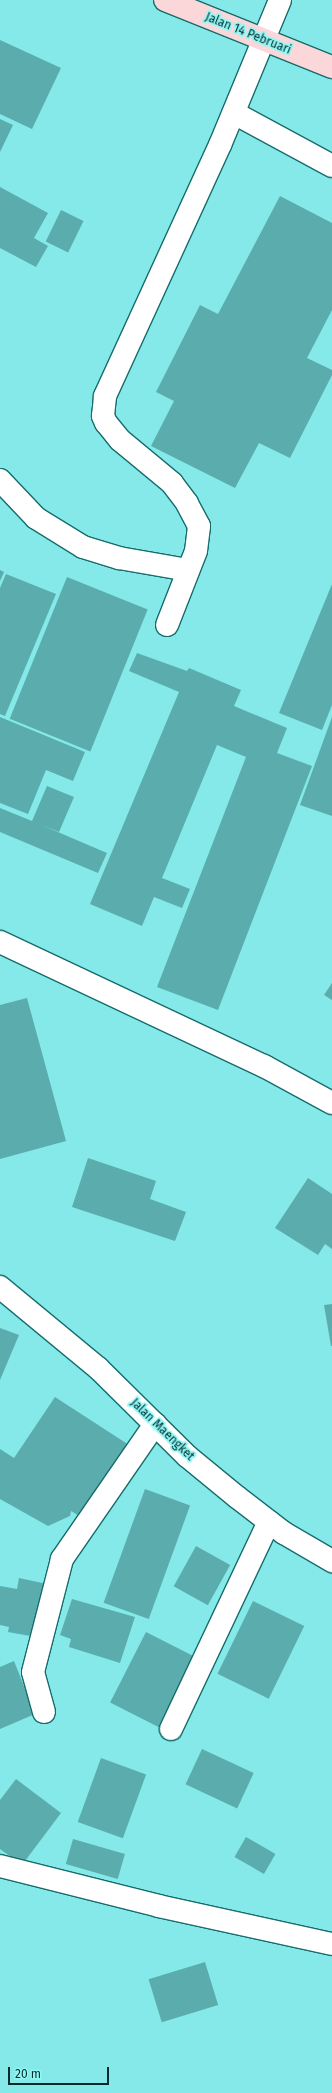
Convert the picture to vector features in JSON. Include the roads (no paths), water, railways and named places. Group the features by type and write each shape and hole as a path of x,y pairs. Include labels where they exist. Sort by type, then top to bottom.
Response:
{"main road":[{"name":"Jalan 14 Pebruari","path":"165,0 332,67"}],"street":[{"path":"166,625 196,551 199,532 193,513 172,484 114,433 104,416 105,396 234,113 280,0"},
{"path":"234,113 332,166"},
{"path":"0,480 36,518 83,546 119,558 188,570"},
{"path":"0,942 264,1066 332,1103"},
{"name":"Jalan Maengket","path":"0,1287 98,1368 187,1456 269,1522 332,1561"},
{"path":"44,1712 33,1672 62,1558 155,1424"},
{"path":"171,1729 269,1522"},
{"path":"0,1866 158,1906 332,1944"}]}
